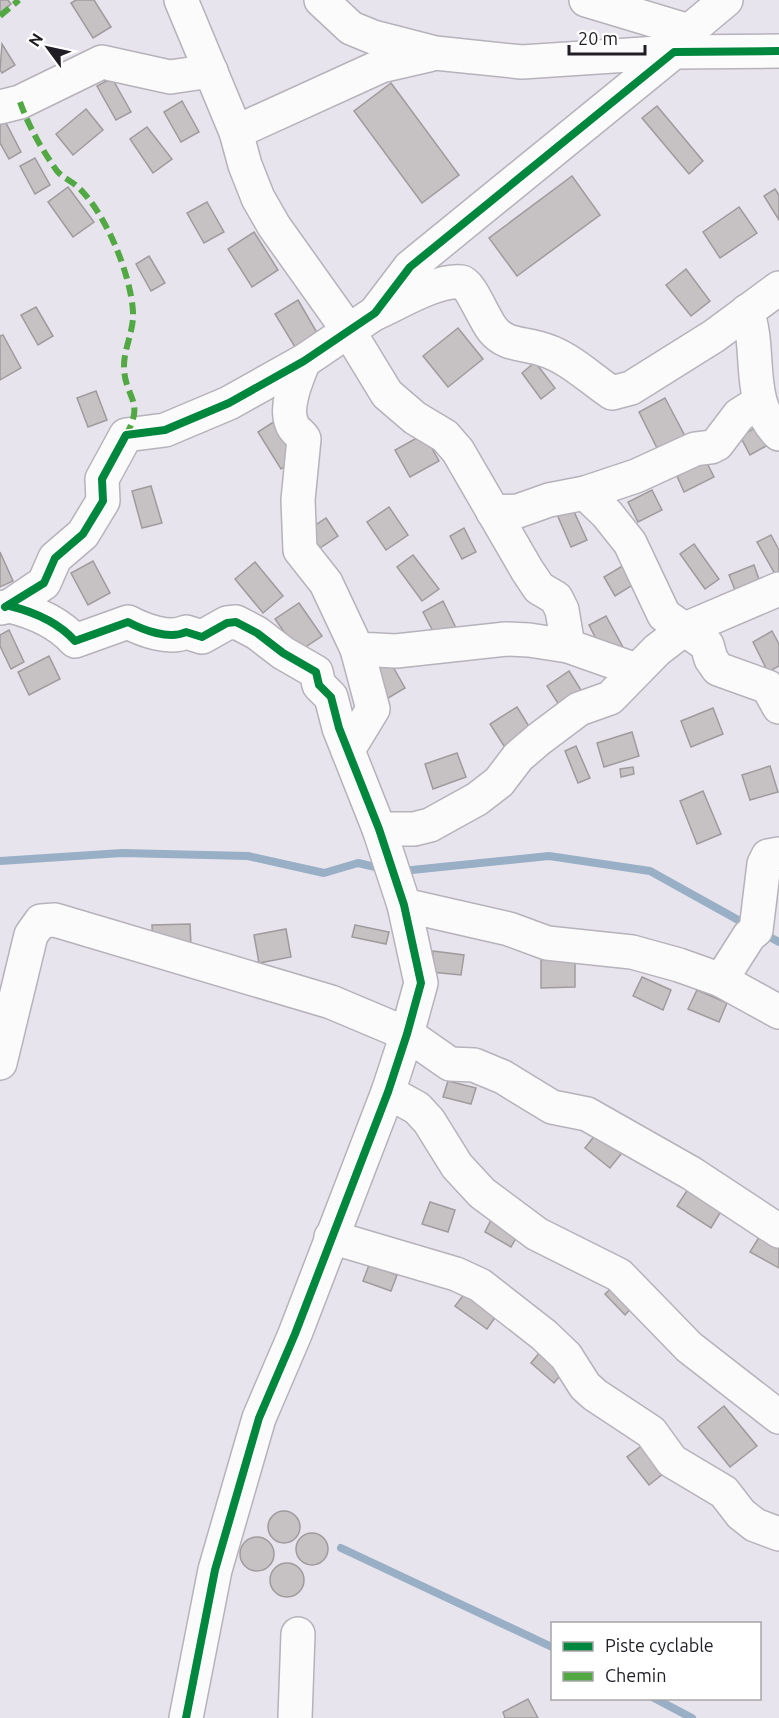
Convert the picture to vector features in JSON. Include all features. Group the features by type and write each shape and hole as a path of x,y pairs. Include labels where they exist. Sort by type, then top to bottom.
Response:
{"street":[{"path":"181,0 237,132 245,165 258,198 274,226 361,322 376,381 387,394 415,418 445,436 458,451 539,588 556,598 562,610 568,646"},
{"path":"321,0 351,28 373,37 435,53 522,62 682,41 779,51"},
{"path":"586,0 682,41"},
{"path":"361,322 410,267 682,41 726,0"},
{"path":"237,132 381,66 435,53"},
{"path":"0,107 20,102 102,62 171,77 211,71"},
{"path":"5,607 44,583 56,558 83,534 102,501 102,479 126,435 165,430 229,403 304,362 361,322 410,296 450,283 464,282 469,285 478,308 493,331 503,339 516,345 538,348 573,363 612,393 631,388 714,336 779,288"},
{"path":"747,311 754,337 758,403 779,434"},
{"path":"304,362 296,380 290,411 291,423 304,440 298,500 300,550 326,583 357,649 373,709 348,750"},
{"path":"493,512 518,512 549,500 585,493 636,476 695,449 717,444 739,415 758,403"},
{"path":"585,493 607,514 630,543 663,615 707,645 711,659 718,669 768,687 779,707"},
{"path":"379,829 414,829 430,825 477,799 499,782 518,757 539,739 579,709 610,698 636,670 683,630 779,589"},
{"path":"5,607 37,613 66,631 75,641 128,622 149,632 180,635 186,632 202,637 227,623 246,626 316,672 319,686 332,697 339,728 379,829 404,905 421,983 388,1092 295,1334 259,1418 215,1570 186,1718"},
{"path":"357,649 435,648 506,639 568,646 636,670"},
{"path":"721,980 749,936 756,930 764,864 768,856 779,854"},
{"path":"404,905 509,929 547,943 632,952 721,980 779,1012"},
{"path":"0,1063 28,945 36,927 45,919 78,926 331,1002 407,1034 450,1064 474,1065 503,1077 552,1107 587,1114 691,1173 779,1231"},
{"path":"388,1092 417,1108 429,1121 457,1166 482,1193 537,1234 619,1275 690,1347 779,1417"},
{"path":"331,1237 456,1274 480,1285 544,1335 566,1356 585,1386 595,1395 651,1432 672,1461 724,1492 741,1514 755,1525 779,1534"},
{"path":"295,1718 298,1634"}],"building":[{"path":"0,0 8,0 11,4 0,13"},
{"path":"76,0 94,0 111,27 93,38 71,3"},
{"path":"2,44 15,65 2,73 0,70"},
{"path":"112,78 131,112 116,120 97,86"},
{"path":"391,83 459,175 422,203 354,111"},
{"path":"182,101 199,132 181,142 164,112"},
{"path":"657,106 703,161 689,174 642,118"},
{"path":"86,109 103,130 73,155 56,134"},
{"path":"5,121 21,152 9,159 0,143 0,124"},
{"path":"147,127 172,159 153,173 130,139"},
{"path":"35,158 50,185 35,194 20,166"},
{"path":"572,176 600,215 517,276 489,238"},
{"path":"68,187 94,222 73,237 48,202"},
{"path":"775,189 779,195 779,220 764,196"},
{"path":"207,202 224,232 204,243 187,213"},
{"path":"739,207 757,233 720,258 703,232"},
{"path":"254,232 278,270 252,287 228,249"},
{"path":"149,256 165,283 151,291 136,264"},
{"path":"686,269 710,301 691,316 666,285"},
{"path":"298,300 323,343 301,357 275,314"},
{"path":"36,307 53,336 38,345 21,315"},
{"path":"458,328 483,359 448,387 423,356"},
{"path":"3,335 21,368 0,380 0,336"},
{"path":"535,362 555,388 541,399 522,373"},
{"path":"96,391 107,420 88,427 77,398"},
{"path":"665,398 685,436 658,450 639,412"},
{"path":"278,419 301,456 281,469 258,432"},
{"path":"765,423 775,441 750,455 740,436"},
{"path":"424,434 439,461 410,477 395,450"},
{"path":"706,461 714,477 684,492 677,476"},
{"path":"151,486 162,523 142,528 132,491"},
{"path":"652,490 662,510 638,522 628,502"},
{"path":"571,505 587,540 571,547 556,512"},
{"path":"389,507 408,535 386,550 367,522"},
{"path":"326,518 338,536 320,548 308,530"},
{"path":"464,528 476,552 462,559 450,536"},
{"path":"771,535 779,550 779,572 775,574 757,542"},
{"path":"694,544 719,579 705,589 680,554"},
{"path":"0,552 13,581 0,587"},
{"path":"413,555 439,589 422,601 397,567"},
{"path":"634,559 644,578 615,596 604,577"},
{"path":"93,561 110,593 88,605 71,573"},
{"path":"255,562 283,596 263,613 235,579"},
{"path":"754,565 761,585 737,595 729,575"},
{"path":"443,601 456,628 437,639 423,612"},
{"path":"299,603 322,636 298,652 275,619"},
{"path":"606,616 624,649 606,658 589,625"},
{"path":"9,630 24,662 11,669 0,646 0,635"},
{"path":"772,631 779,644 779,666 768,672 753,642"},
{"path":"49,656 60,679 29,695 18,672"},
{"path":"388,658 405,688 385,700 368,669"},
{"path":"569,671 581,690 559,705 547,686"},
{"path":"517,707 530,728 504,746 490,724"},
{"path":"713,708 723,734 691,747 681,721"},
{"path":"632,732 639,756 604,767 597,743"},
{"path":"576,746 590,778 578,783 565,751"},
{"path":"457,753 466,777 433,789 425,764"},
{"path":"770,766 778,792 750,800 742,775"},
{"path":"633,767 634,774 621,777 620,769"},
{"path":"703,791 721,834 697,844 680,801"},
{"path":"190,924 191,946 153,948 152,925"},
{"path":"355,925 389,932 386,944 352,937"},
{"path":"286,929 291,957 259,963 254,935"},
{"path":"433,951 464,955 461,975 431,972"},
{"path":"575,958 575,987 541,988 541,959"},
{"path":"642,977 671,990 663,1010 633,996"},
{"path":"697,990 727,1003 719,1022 688,1009"},
{"path":"448,1081 476,1088 471,1104 443,1097"},
{"path":"599,1130 625,1149 610,1168 585,1148"},
{"path":"690,1186 723,1208 711,1228 677,1206"},
{"path":"430,1202 455,1210 448,1232 422,1224"},
{"path":"493,1216 520,1231 511,1247 485,1232"},
{"path":"761,1234 779,1243 779,1268 750,1252"},
{"path":"369,1265 397,1275 391,1291 363,1281"},
{"path":"618,1282 637,1302 625,1315 605,1294"},
{"path":"468,1289 499,1312 487,1329 455,1306"},
{"path":"545,1346 568,1366 554,1383 531,1363"},
{"path":"724,1406 757,1446 730,1467 698,1427"},
{"path":"648,1441 669,1469 649,1485 627,1457"},
{"path":"284,1511 295,1516 300,1527 295,1538 284,1543 273,1538 268,1527 273,1516"},
{"path":"312,1533 324,1537 328,1549 324,1561 312,1565 300,1561 296,1549 300,1537"},
{"path":"257,1537 269,1542 274,1554 269,1566 257,1571 245,1566 240,1554 245,1542"},
{"path":"287,1563 299,1568 304,1580 299,1592 287,1597 275,1592 270,1580 275,1568"},
{"path":"528,1699 538,1718 505,1718 503,1712"}],"waterway":[{"path":"0,861 122,853 248,856 324,873 358,863 384,869"},
{"path":"402,871 549,856 650,871 749,926"},
{"path":"762,933 779,942"},
{"path":"341,1548 551,1647"},
{"path":"658,1700 692,1718"}],"marked path":[{"path":"0,16 19,0"},
{"path":"20,102 36,138 57,171 79,188 99,213 128,281 133,312 124,366 134,414 126,435"}],"cycle path":[{"path":"5,607 44,583 55,558 83,534 103,501 102,479 126,435 165,430 229,403 304,361 375,313 410,267 674,52 779,51"},
{"path":"10,606 45,619 61,628 75,641 128,622 156,633 172,635 186,632 202,637 227,623 236,622 257,633 283,653 316,672 319,685 331,697 339,728 379,829 404,905 421,983 388,1092 295,1334 259,1418 215,1570 186,1718"}]}
